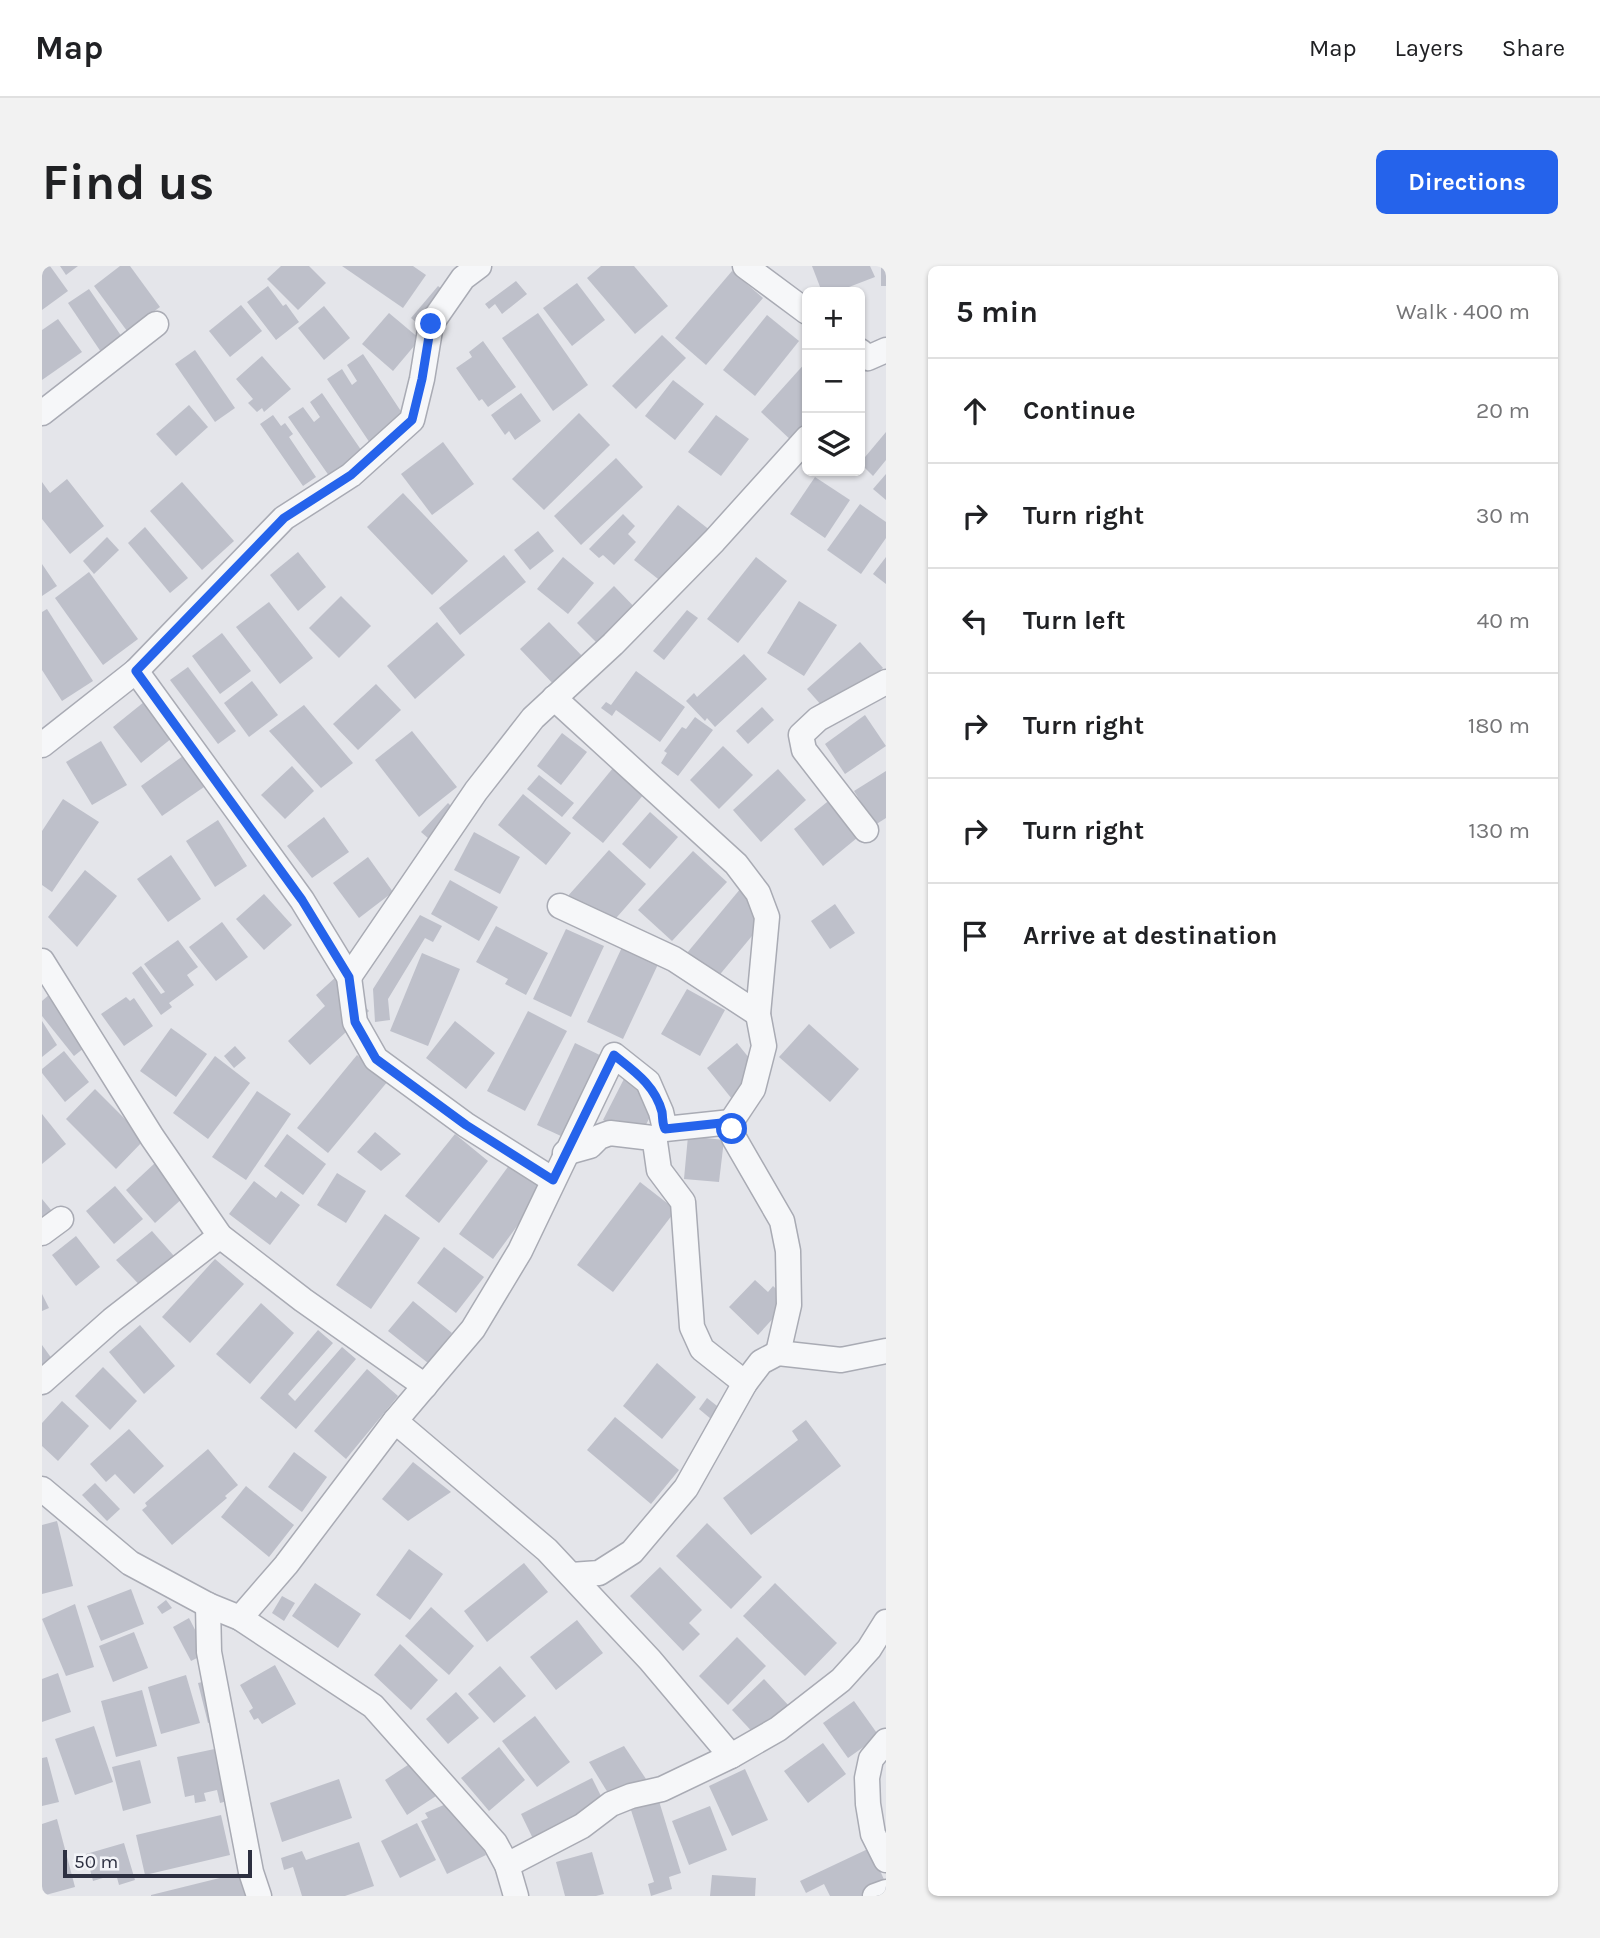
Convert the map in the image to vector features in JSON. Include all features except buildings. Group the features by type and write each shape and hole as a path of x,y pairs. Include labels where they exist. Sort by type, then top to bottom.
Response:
{"street":[{"path":"42,745 136,671 284,518 351,475 412,420 431,324 463,278 479,266"},
{"path":"745,266 802,308"},
{"path":"42,413 156,324"},
{"path":"349,977 476,791 533,718 613,644 714,541 802,444"},
{"path":"136,671 302,900 349,977 355,1022 376,1059 466,1125 553,1180"},
{"path":"866,830 804,750 801,736 818,719 886,682"},
{"path":"554,698 736,864 758,893 767,917 758,1014 764,1046 753,1089 731,1122 734,1138 782,1221 788,1251 789,1305 778,1353"},
{"path":"560,906 674,959 758,1014"},
{"path":"42,961 152,1137 220,1236 303,1300 425,1386"},
{"path":"240,1618 286,1565 395,1421 473,1329 520,1251 614,1055 648,1082 662,1112 662,1125 665,1129 731,1122"},
{"path":"565,1153 590,1146 599,1137 610,1133 652,1138 659,1170 684,1202 692,1327 702,1349 745,1382"},
{"path":"42,1382 112,1320 220,1236"},
{"path":"571,1576 599,1573 632,1552 686,1488 745,1382 761,1362 778,1353 841,1360 886,1350"},
{"path":"395,1421 547,1550 650,1660 731,1756"},
{"path":"42,1489 130,1563 208,1605 240,1618 373,1706 495,1843 507,1865 516,1896"},
{"path":"208,1605 209,1652 251,1872 259,1896"},
{"path":"507,1865 582,1826 611,1804 662,1789 731,1756 778,1729 841,1680 869,1649 886,1622"},
{"path":"886,1741 871,1759 867,1778 873,1834 886,1860"},
{"path":"874,1896 886,1892"}],"route":[{"path":"431,324 412,420 351,475 284,518 136,671 302,900 349,977 355,1022 376,1059 466,1125 553,1180 614,1055 648,1082 662,1112 662,1125 665,1129 731,1122 732,1129"}]}
